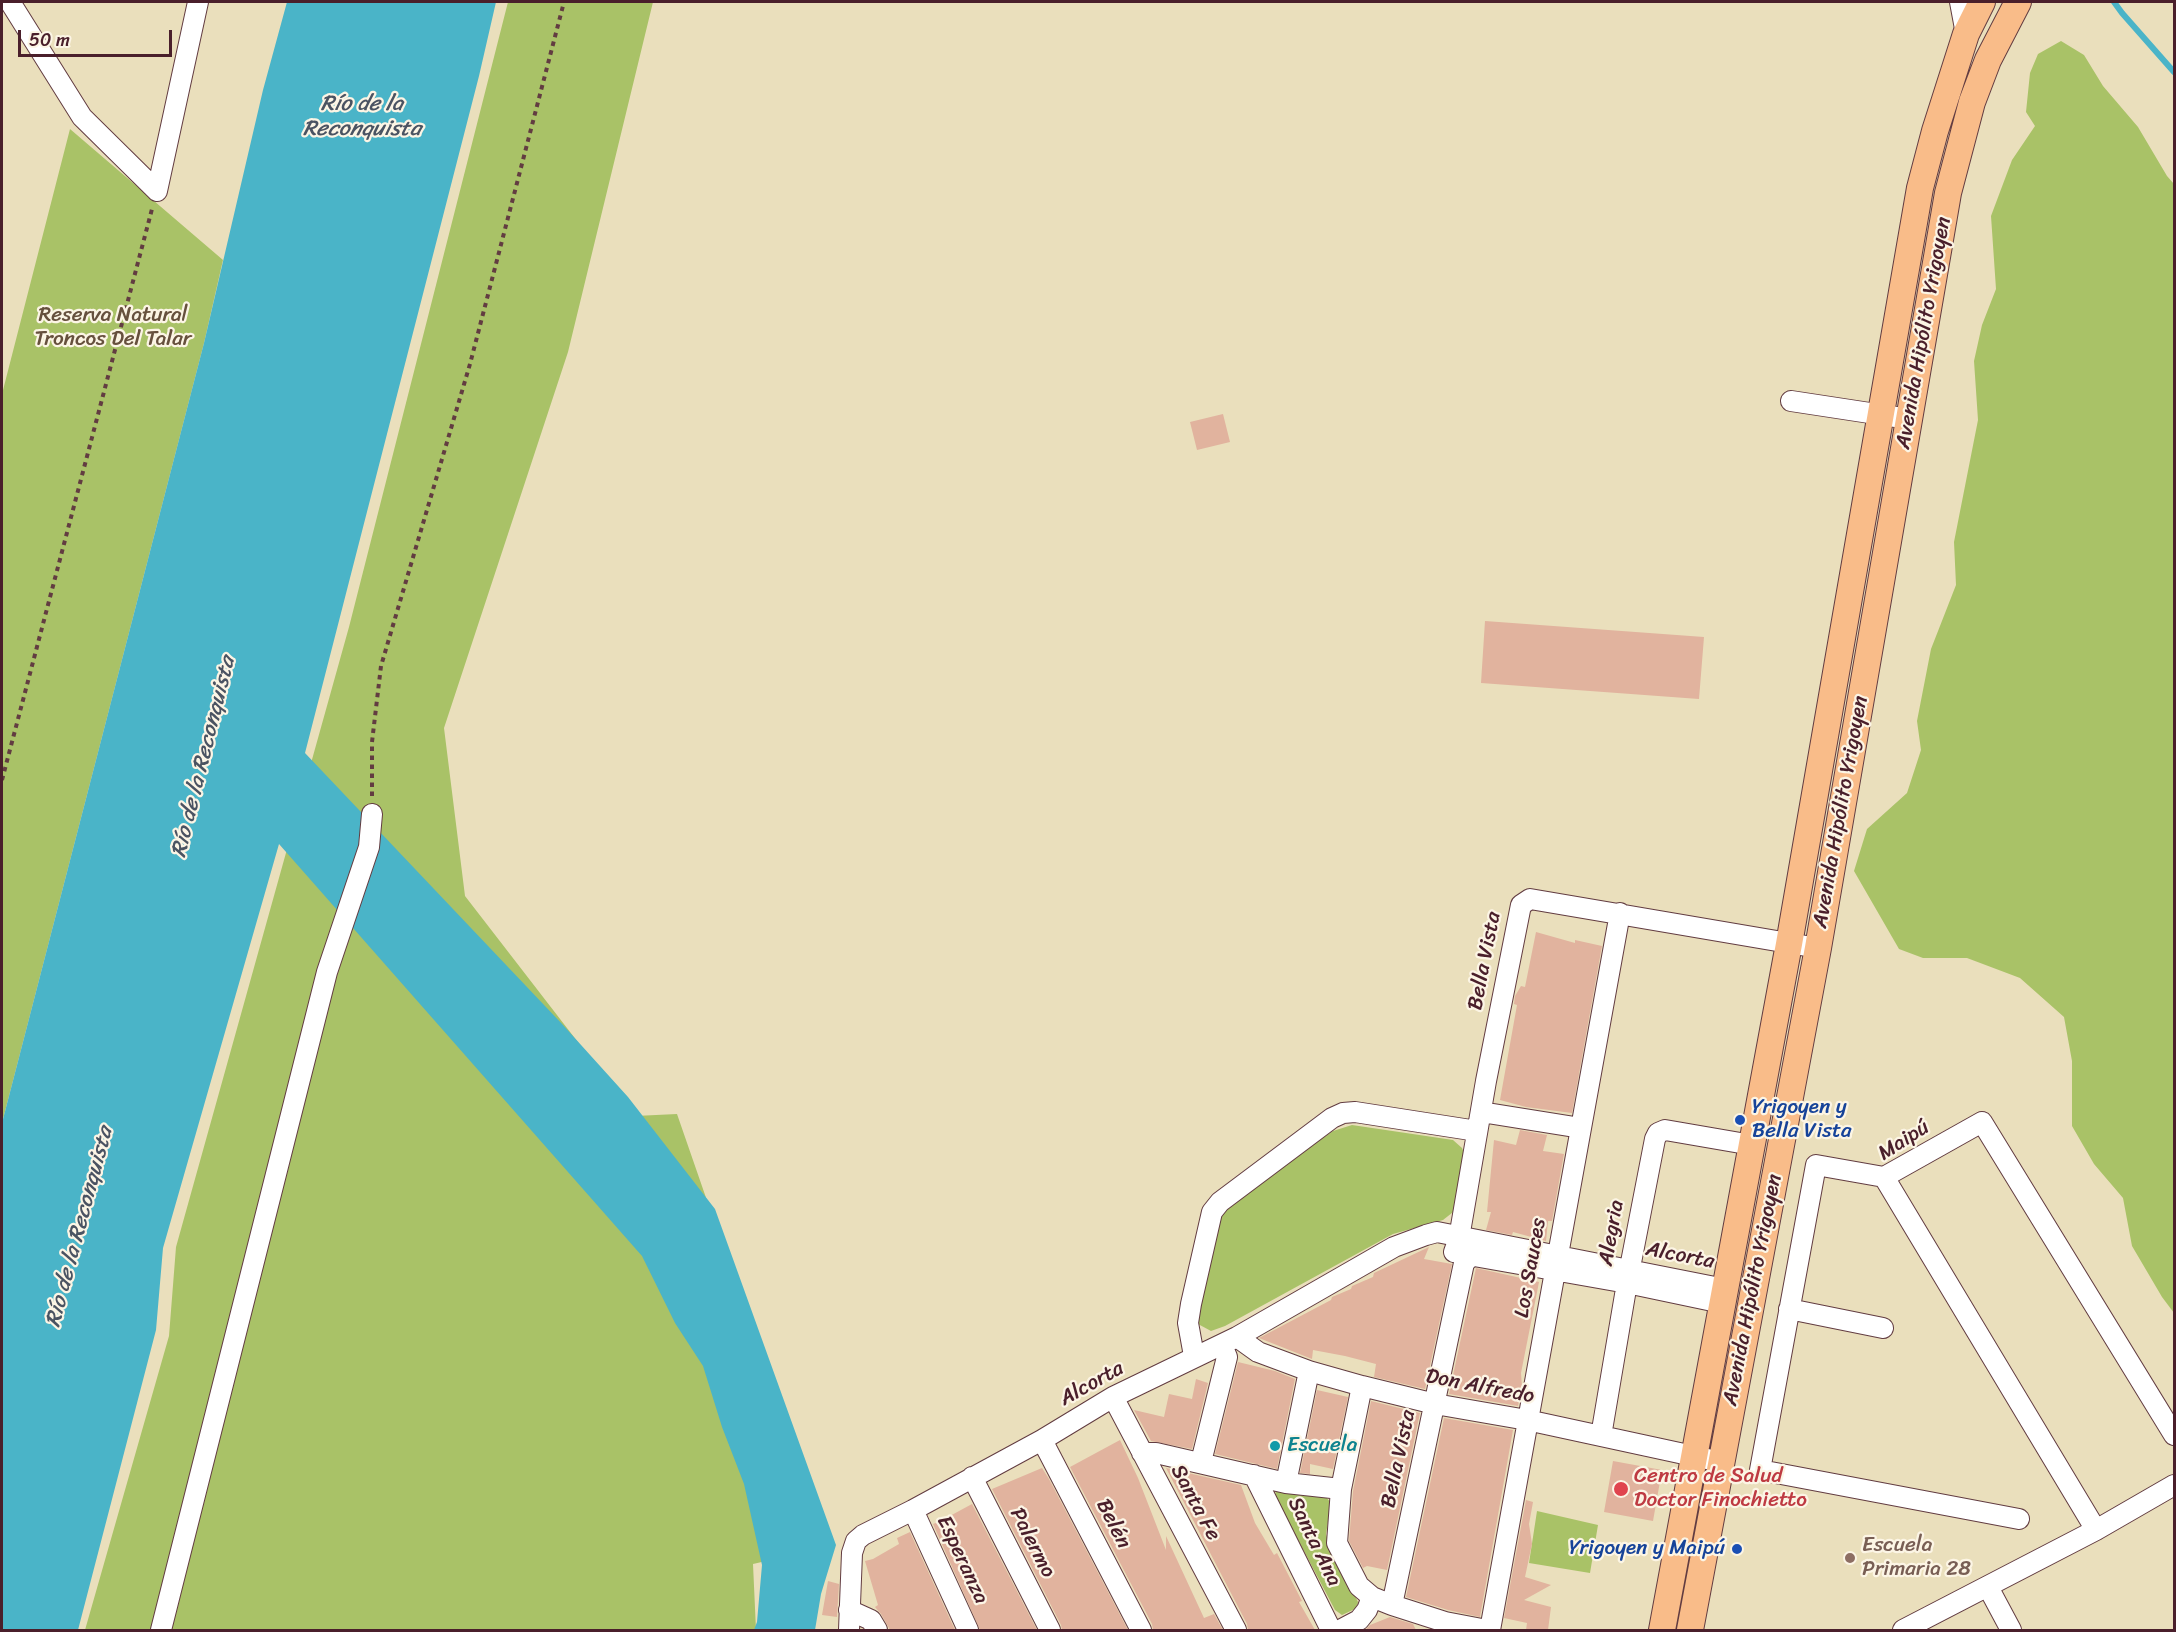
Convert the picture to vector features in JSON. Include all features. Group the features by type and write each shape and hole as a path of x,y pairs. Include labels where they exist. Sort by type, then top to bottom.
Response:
{"main road":[{"name":"Avenida Hipólito Yrigoyen","path":"1662,1630 1790,944 1920,188 1935,131 1966,34 1982,2"},
{"name":"Avenida Hipólito Yrigoyen","path":"1689,1630 1818,948 1948,193 1972,102 1988,60 2018,2"}],"street":[{"path":"10,2 82,117 157,191"},
{"path":"157,191 198,2"},
{"path":"1960,2 1966,34"},
{"path":"1791,401 1909,419"},
{"path":"161,1630 327,972 369,847 372,814"},
{"name":"Bella Vista","path":"1392,1605 1464,1263 1462,1249 1479,1121 1521,905 1530,899 1818,948"},
{"name":"Los Sauces","path":"1488,1630 1620,913"},
{"path":"1194,1356 1188,1323 1212,1212 1220,1202 1332,1118 1343,1113 1355,1112 1581,1128"},
{"name":"Maipú","path":"2096,1530 1884,1178 1982,1122 2175,1435"},
{"name":"Alegria","path":"1601,1436 1628,1277 1658,1133 1665,1130 1752,1145"},
{"path":"1884,1178 1816,1166 1760,1470 2019,1518"},
{"name":"Alcorta","path":"849,1610 852,1552 856,1540 863,1535 1042,1440 1113,1397 1194,1356 1230,1341 1394,1247 1437,1232 1462,1249 1557,1264 1723,1296"},
{"path":"1790,1309 1883,1328"},
{"path":"1201,1462 1230,1341"},
{"name":"Don Alfredo","path":"1230,1341 1309,1371 1362,1386 1435,1404 1527,1420 1720,1462"},
{"path":"1286,1483 1309,1371"},
{"path":"1362,1386 1341,1489 1337,1543 1359,1586 1372,1597 1447,1626 1488,1630"},
{"name":"Santa Fe","path":"1113,1397 1236,1630"},
{"name":"Belén","path":"1042,1440 1141,1630"},
{"path":"1142,1453 1156,1453 1201,1462 1286,1483 1341,1489"},
{"name":"Palermo","path":"972,1476 1050,1630"},
{"name":"Santa Ana","path":"1254,1476 1331,1630"},
{"path":"1903,1630 2096,1530 2175,1485"},
{"name":"Esperanza","path":"913,1510 968,1630"},
{"path":"1988,1587 2011,1630"},
{"path":"1340,1630 1359,1620 1367,1610 1372,1597"},
{"path":"849,1630 849,1610 871,1620 877,1630"}],"path":[{"path":"372,814 372,742 381,666 470,364 564,2"},
{"path":"2,780 157,191"}],"green space":[{"path":"508,2 653,2 568,352 444,728 465,896 635,1116 677,1114 827,1547 753,1564 756,1630 85,1630 169,1336 176,1247 349,627"},
{"path":"2061,41 2084,55 2103,86 2138,127 2174,184 2174,1313 2132,1246 2123,1198 2094,1164 2072,1126 2072,1061 2064,1017 2020,978 1967,958 1923,958 1899,949 1854,871 1867,829 1907,793 1921,750 1917,721 1931,649 1956,585 1954,542 1978,420 1974,361 1982,325 1996,289 1991,216 2012,160 2035,126 2026,112 2030,73 2038,54"},
{"name":"Reserva Natural Troncos Del Talar","path":"70,129 223,260 204,343 2,1123 2,394"},
{"path":"1352,1125 1453,1140 1462,1148 1465,1155 1457,1209 1443,1220 1393,1234 1225,1326 1211,1331 1198,1324 1197,1316 1218,1215 1231,1201 1333,1131"},
{"path":"1276,1489 1326,1497 1331,1503 1326,1534 1358,1602 1357,1608 1342,1615 1335,1610 1275,1496"},
{"path":"1537,1511 1598,1525 1590,1573 1529,1563"}],"water":[{"name":"Río de la Reconquista","path":"287,2 496,2 305,753 563,1025 628,1097 715,1209 836,1545 821,1594 815,1630 754,1630 757,1622 762,1565 744,1484 722,1427 703,1366 675,1323 642,1256 279,844 163,1248 156,1330 78,1630 2,1630 2,1123 204,343 263,90"}],"building":[{"path":"1223,414 1230,442 1197,450 1190,422"},
{"path":"1485,621 1704,637 1699,699 1481,683"},
{"path":"1536,932 1575,943 1575,940 1602,946 1572,1113 1526,1107 1500,1100 1517,1005 1514,1004 1515,996 1521,986 1525,987"},
{"path":"1520,1130 1547,1135 1543,1151 1564,1154 1552,1221 1548,1221 1546,1241 1513,1232 1512,1235 1486,1230 1491,1212 1487,1212 1494,1140 1516,1145"},
{"path":"1429,1247 1424,1259 1452,1264 1425,1389 1374,1377 1376,1364 1313,1350 1312,1359 1259,1338 1331,1300 1332,1297 1351,1289 1352,1286 1373,1277 1374,1273"},
{"path":"1476,1268 1539,1282 1521,1373 1522,1387 1518,1406 1449,1394"},
{"path":"1238,1362 1275,1371 1295,1379 1277,1469 1215,1454"},
{"path":"1196,1379 1208,1383 1192,1449 1151,1441 1134,1410 1164,1417 1169,1394 1192,1399"},
{"path":"1317,1390 1348,1397 1333,1469 1310,1464 1310,1474 1300,1473"},
{"path":"1371,1401 1420,1413 1387,1570 1367,1566 1363,1568 1349,1541 1353,1491"},
{"path":"1444,1418 1513,1430 1480,1617 1406,1597"},
{"path":"1120,1440 1138,1478 1166,1550 1166,1536 1204,1618 1214,1614 1223,1630 1153,1630 1152,1624 1070,1467"},
{"path":"1613,1461 1662,1470 1653,1521 1604,1512"},
{"path":"1042,1468 1128,1630 1062,1630 992,1489"},
{"path":"1166,1468 1241,1485 1255,1523 1274,1555 1277,1553 1302,1601 1299,1602 1315,1630 1248,1630 1247,1624"},
{"path":"1526,1500 1533,1502 1529,1524 1532,1544 1525,1577 1551,1585 1524,1600 1551,1607 1548,1630 1526,1630 1527,1623 1504,1618"},
{"path":"972,1504 1037,1630 980,1630 933,1524 949,1518"},
{"path":"910,1532 955,1630 890,1630 875,1607 878,1605 865,1561 899,1544 897,1538"},
{"path":"828,1581 839,1584 837,1617 822,1615"},
{"path":"1390,1617 1413,1624 1416,1630 1365,1630 1370,1625"}],"waterway":[{"path":"2114,2 2174,72"}],"place":[{"name":"Yrigoyen y Bella Vista","path":"1740,1120"},
{"name":"Escuela","path":"1275,1446"},
{"name":"Centro de Salud Doctor Finochietto","path":"1621,1489"},
{"name":"Yrigoyen y Maipú","path":"1737,1549"},
{"name":"Escuela Primaria 28","path":"1850,1558"}]}
